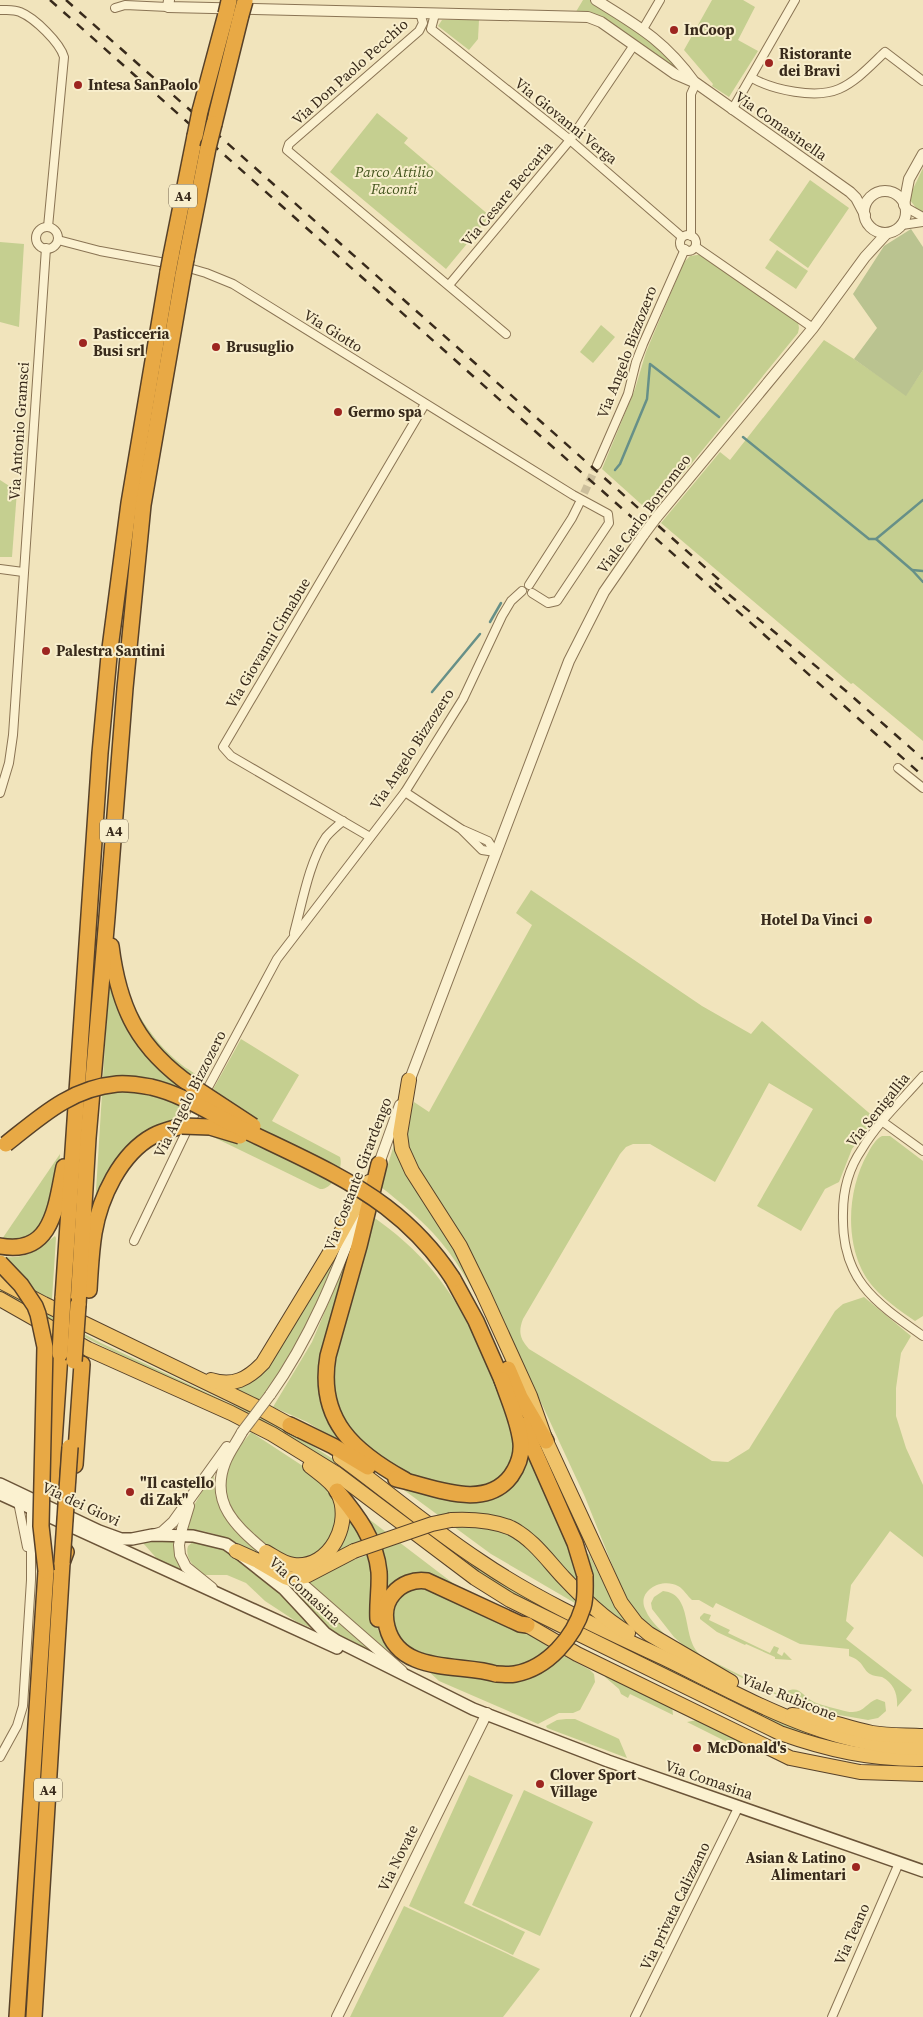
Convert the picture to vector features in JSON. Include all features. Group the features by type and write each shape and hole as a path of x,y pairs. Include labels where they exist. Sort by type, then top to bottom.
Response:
{"highway":[{"name":"A4","path":"34,2017 70,1447 83,1307 88,1138 124,688 143,505 195,136 200,111 236,5"},
{"name":"A4","path":"178,258 214,124 236,5"},
{"name":"A4","path":"17,2017 63,1298 107,676 129,503 176,274"},
{"path":"0,1246 19,1248 28,1245 47,1230 56,1207 64,1167 86,890 94,846"},
{"path":"107,917 117,984 128,1014 154,1054 170,1070 192,1086 300,1158"},
{"path":"409,1080 400,1134 402,1149 412,1171 460,1246 483,1293 530,1396 546,1441 614,1589 628,1613 649,1634 726,1678 759,1704"},
{"path":"2,1147 62,1100 85,1090 118,1084 151,1087 169,1093 360,1190 398,1217 432,1250 453,1278 487,1326 520,1397 546,1441"},
{"path":"83,1307 94,1233 110,1184 128,1158 145,1141 182,1126 194,1126 216,1129 300,1158"},
{"path":"173,1368 197,1373 224,1384 234,1383 253,1373 263,1363 284,1330 379,1164"},
{"path":"379,1164 360,1246 328,1356 325,1372 326,1388 330,1406 345,1436 376,1464 405,1480"},
{"path":"0,1263 21,1285 35,1306 46,1347 41,1526 46,1571"},
{"path":"272,1434 337,1491 364,1527 372,1544 379,1573 379,1627 391,1649 404,1658 446,1672 480,1676 515,1674 534,1667 551,1656 566,1642 576,1625 583,1605 585,1576 580,1554 476,1321 453,1278"},
{"path":"0,1281 333,1446 377,1472 433,1489 471,1495 491,1492 506,1482 518,1464 521,1444 502,1380"},
{"path":"1,1300 88,1349 231,1413 272,1434 337,1474 442,1554 493,1590 539,1615 754,1720"},
{"path":"62,1564 70,1539 78,1363"},
{"path":"290,1425 362,1472 449,1539 502,1575 581,1618 677,1664"},
{"path":"266,1552 280,1561 296,1565 311,1562 328,1551 339,1535 343,1525 342,1506 337,1491"},
{"path":"236,1550 285,1577 291,1578 306,1576 354,1551 432,1524 451,1520 481,1520 505,1526 519,1533 540,1552 574,1588 611,1622 677,1664"},
{"path":"496,1674 487,1671 444,1667 418,1660 407,1654 394,1642 388,1630 386,1611 390,1597 406,1584 416,1581 427,1581 527,1626 603,1666 796,1760 860,1772 923,1774"},
{"name":"Viale Rubicone","path":"677,1664 811,1727 862,1741 892,1746 923,1748"},
{"path":"603,1666 647,1678 800,1740 860,1756 904,1760 923,1759"},
{"path":"782,1715 810,1716 874,1734 923,1736"}],"main road":[{"name":"Via dei Giovi","path":"0,1484 114,1536 127,1539 152,1536"},
{"name":"Via dei Giovi","path":"0,1494 142,1559"},
{"name":"Via Comasina","path":"152,1536 182,1536 209,1539 226,1544 284,1589 325,1633 428,1686 475,1704 487,1713 602,1758 923,1871"},
{"name":"Via Comasina","path":"142,1559 220,1593 356,1657 407,1675"}],"street":[{"path":"302,10 312,0 324,10"},
{"path":"596,0 643,29 660,42 680,61 696,83"},
{"path":"643,29 660,0"},
{"path":"732,110 795,0"},
{"path":"115,8 123,3 168,3 302,10 588,17 601,22 675,74 696,83"},
{"path":"601,22 602,14 605,10 610,9"},
{"path":"0,10 18,11 31,19 59,44 64,58 48,227"},
{"name":"Via Don Paolo Pecchio","path":"420,13 423,23 419,31 289,144 287,148 288,152 449,285"},
{"path":"419,31 431,29 435,14"},
{"name":"Via Giovanni Verga","path":"431,29 570,140 682,237"},
{"path":"649,55 655,55 660,50 660,42"},
{"name":"Via Cesare Beccaria","path":"449,285 570,140 634,45"},
{"path":"752,78 765,84 799,93 838,90 852,82 885,52 923,81"},
{"path":"696,83 691,94 691,236 696,242 696,247 813,328"},
{"name":"Via Comasinella","path":"696,83 850,192 856,198 865,215"},
{"path":"909,179 890,192 876,194 867,203 865,215 872,228 887,233 902,225 905,218 909,179 923,154"},
{"name":"Via Comasinella","path":"850,192 866,195 876,194"},
{"path":"890,192 897,196 905,206 923,218"},
{"path":"902,225 923,222"},
{"path":"48,227 56,233 58,240 52,247 46,248 40,245 37,239 38,232 48,227"},
{"name":"Viale Carlo Borromeo","path":"865,257 872,228"},
{"name":"Viale Carlo Borromeo","path":"495,852 580,636 604,592 656,518 813,328 865,257 887,233"},
{"path":"691,236 686,235 682,237 681,244 685,249 692,250 696,247"},
{"name":"Via Giotto","path":"58,240 194,269 232,284 573,495 606,512 610,517 609,523 557,601 548,604 530,589"},
{"name":"Via Antonio Gramsci","path":"1,790 9,763 14,735 23,572 46,248"},
{"name":"Via Angelo Bizzozero","path":"597,465 628,394 636,362 643,344 685,249"},
{"path":"449,285 506,334"},
{"name":"Via Giovanni Cimabue","path":"370,837 230,756 223,748 425,404"},
{"path":"530,589 579,504"},
{"path":"0,569 23,572"},
{"name":"Via Angelo Bizzozero","path":"134,1241 190,1122 270,970 293,937 405,792 462,698 511,601 522,591 523,586 530,589"},
{"path":"898,768 923,788"},
{"path":"405,792 461,830 488,841 495,852"},
{"name":"Via Angelo Bizzozero","path":"293,937 310,876 321,846 327,836 343,821"},
{"name":"Via Costante Girardengo","path":"152,1536 162,1532 171,1524 234,1438 242,1432 270,1395 314,1325 379,1164 495,852"},
{"name":"Via Senigallia","path":"923,1076 882,1122 862,1148 849,1174 844,1193 842,1223 844,1247 856,1276 871,1295 891,1314 923,1336"},
{"path":"882,1122 923,1151"},
{"path":"242,1432 223,1468 221,1482 222,1498 234,1524 286,1569"},
{"name":"Via Costante Girardengo","path":"182,1536 188,1509 202,1481"},
{"path":"0,1489 27,1501 31,1504 32,1509 31,1571 23,1706 17,1726 0,1757"},
{"path":"18,1502 31,1571"},
{"name":"Via Comasina","path":"182,1536 179,1545 180,1555 186,1567 220,1593"},
{"path":"305,1586 407,1675"},
{"name":"Via Novate","path":"337,2017 487,1713"},
{"name":"Via privata Calizzano","path":"636,2017 739,1806"},
{"name":"Via Teano","path":"832,2017 899,1862"}],"green space":[{"path":"583,0 596,0 627,18 696,83 601,22 574,15"},
{"path":"712,0 743,0 755,7 738,40 758,51 729,97 712,86 713,84 684,50"},
{"path":"442,20 479,20 478,39 469,50 438,26"},
{"name":"Parco Attilio Faconti","path":"377,113 408,138 404,143 490,216 446,269 330,172"},
{"path":"923,168 923,213 910,200 912,191"},
{"path":"810,180 849,208 808,268 769,240"},
{"path":"911,229 923,247 923,370 906,396 854,359 877,328 853,294 884,246"},
{"path":"0,242 24,244 19,327 0,322"},
{"path":"777,250 808,271 796,289 765,268"},
{"path":"702,255 798,322 799,328 798,333 651,513 602,469 635,389 646,352 684,262 690,256"},
{"path":"601,325 615,337 593,363 580,352"},
{"path":"824,340 906,395 923,370 923,741 853,683 851,684 661,523 720,452 730,460"},
{"path":"0,480 17,491 12,557 0,557"},
{"path":"531,890 702,1006 751,1034 762,1021 875,1118 852,1149 839,1182 825,1189 801,1231 757,1206 813,1109 769,1083 715,1182 650,1144 633,1144 626,1147 620,1154 523,1319 520,1332 522,1339 529,1349 712,1461 728,1462 749,1449 835,1311 843,1304 864,1297 911,1336 901,1353 896,1388 896,1416 906,1448 923,1485 923,1557 890,1531 851,1585 846,1621 854,1628 846,1639 912,1690 897,1707 896,1694 890,1683 882,1677 867,1672 857,1660 849,1656 849,1649 800,1644 716,1603 713,1608 699,1600 692,1600 680,1587 672,1584 658,1585 647,1592 644,1597 646,1611 650,1618 668,1638 646,1625 625,1597 585,1497 500,1314 469,1253 412,1160 408,1131 409,1117 414,1102 429,1112 532,925 516,913"},
{"path":"109,980 132,1029 152,1058 164,1071 192,1092 196,1084 173,1066 153,1046 137,1022 125,996 128,993 144,1023 158,1041 173,1058 197,1075 202,1083 182,1123 152,1136 128,1154 119,1165 95,1207"},
{"path":"241,1039 299,1075 272,1121 340,1157 339,1172 329,1186 320,1189 205,1133 220,1099 211,1093"},
{"path":"397,1135 450,1237 493,1328 451,1255 415,1215 381,1187"},
{"path":"882,1136 890,1136 923,1161 923,1316 915,1321 885,1298 871,1284 861,1268 853,1240 851,1210 857,1180 871,1148"},
{"path":"60,1154 56,1210 38,1239 0,1242"},
{"path":"372,1216 392,1231 428,1265 465,1318 515,1431 518,1447 504,1479 475,1491 411,1477 361,1444 343,1418 333,1386 332,1371"},
{"path":"55,1236 52,1299 29,1289 0,1256 24,1256"},
{"path":"338,1248 323,1292 293,1354 259,1402 230,1389 246,1383"},
{"path":"349,1254 322,1377 359,1454 307,1422 273,1407 312,1342"},
{"path":"0,1289 101,1343 229,1403 266,1418 289,1431 344,1466 493,1576 880,1755 799,1736 541,1612 179,1383 98,1344 0,1293"},
{"path":"251,1432 315,1474 326,1486 340,1509 327,1548 303,1559 295,1560 284,1557 260,1543 249,1533 232,1509 225,1486 227,1471 233,1457"},
{"path":"526,1449 529,1450 576,1558 589,1554 615,1606 628,1624 626,1627 592,1600 536,1544 523,1534 510,1526 494,1520 477,1517 458,1518 464,1526 482,1526 495,1529 513,1536 526,1544 550,1565 594,1612 592,1613 491,1554 393,1482 437,1496 454,1499 486,1498 500,1493 511,1485 520,1472"},
{"path":"213,1473 215,1494 228,1520 242,1538 277,1567 245,1547 223,1537 199,1530 186,1529 193,1507"},
{"path":"349,1513 371,1545 292,1578 286,1569 343,1540 348,1528"},
{"path":"361,1513 458,1587 492,1608 432,1579 386,1598"},
{"path":"150,1539 172,1539 197,1579 159,1561 143,1543"},
{"path":"194,1541 222,1548 260,1572 319,1631 297,1622 265,1601 246,1583 227,1575 205,1575 202,1573 189,1559 187,1551 188,1546"},
{"path":"371,1554 378,1630 389,1652 308,1584 336,1566"},
{"path":"288,1585 299,1587 381,1657 332,1632"},
{"path":"420,1585 528,1632 551,1649 590,1670 594,1674 595,1682 580,1710 573,1713 559,1713 538,1724 439,1681 398,1643 390,1609 404,1590"},
{"path":"663,1591 673,1594 680,1600 691,1640 695,1649 702,1656 780,1695 787,1691 796,1690 814,1702 851,1712 859,1711 877,1699 885,1702 886,1711 878,1718 868,1720 805,1709 692,1653 674,1637 652,1609 651,1603 654,1597"},
{"path":"704,1613 711,1615 709,1620 730,1630 728,1633 770,1653 774,1646 779,1648 777,1653 782,1656 784,1652 792,1660 775,1659 775,1657 717,1632 700,1619"},
{"path":"607,1672 672,1706 673,1715 630,1694 628,1698 621,1694 619,1689 605,1677"},
{"path":"575,1719 619,1739 627,1758 546,1726 557,1720"},
{"path":"697,1720 775,1757 743,1750 687,1722"},
{"path":"469,1775 513,1795 464,1903 525,1932 513,1955 409,1906"},
{"path":"524,1790 593,1822 540,1936 472,1905"},
{"path":"404,1906 540,1969 503,2017 350,2017"}],"waterway":[{"path":"615,470 620,464 647,399 650,364 719,417"},
{"path":"743,437 869,539 876,539 923,500"},
{"path":"876,539 923,582"},
{"path":"912,570 923,571"},
{"path":"490,622 501,603"},
{"path":"432,692 480,634"}],"tunnel":[{"path":"579,504 597,465"}],"railway":[{"path":"50,0 923,776"},
{"path":"66,0 725,585"},
{"path":"715,583 846,691 923,759"}],"place":[{"name":"InCoop","path":"674,30"},
{"name":"Ristorante dei Bravi","path":"769,63"},
{"name":"Intesa SanPaolo","path":"78,85"},
{"name":"Pasticceria Busi srl","path":"83,343"},
{"name":"Brusuglio","path":"216,347"},
{"name":"Germo spa","path":"338,412"},
{"name":"Palestra Santini","path":"46,651"},
{"name":"Hotel Da Vinci","path":"868,920"},
{"name":"\"Il castello di Zak\"","path":"130,1492"},
{"name":"McDonald's","path":"697,1748"},
{"name":"Clover Sport Village","path":"540,1784"},
{"name":"Asian & Latino Alimentari","path":"856,1867"}]}
